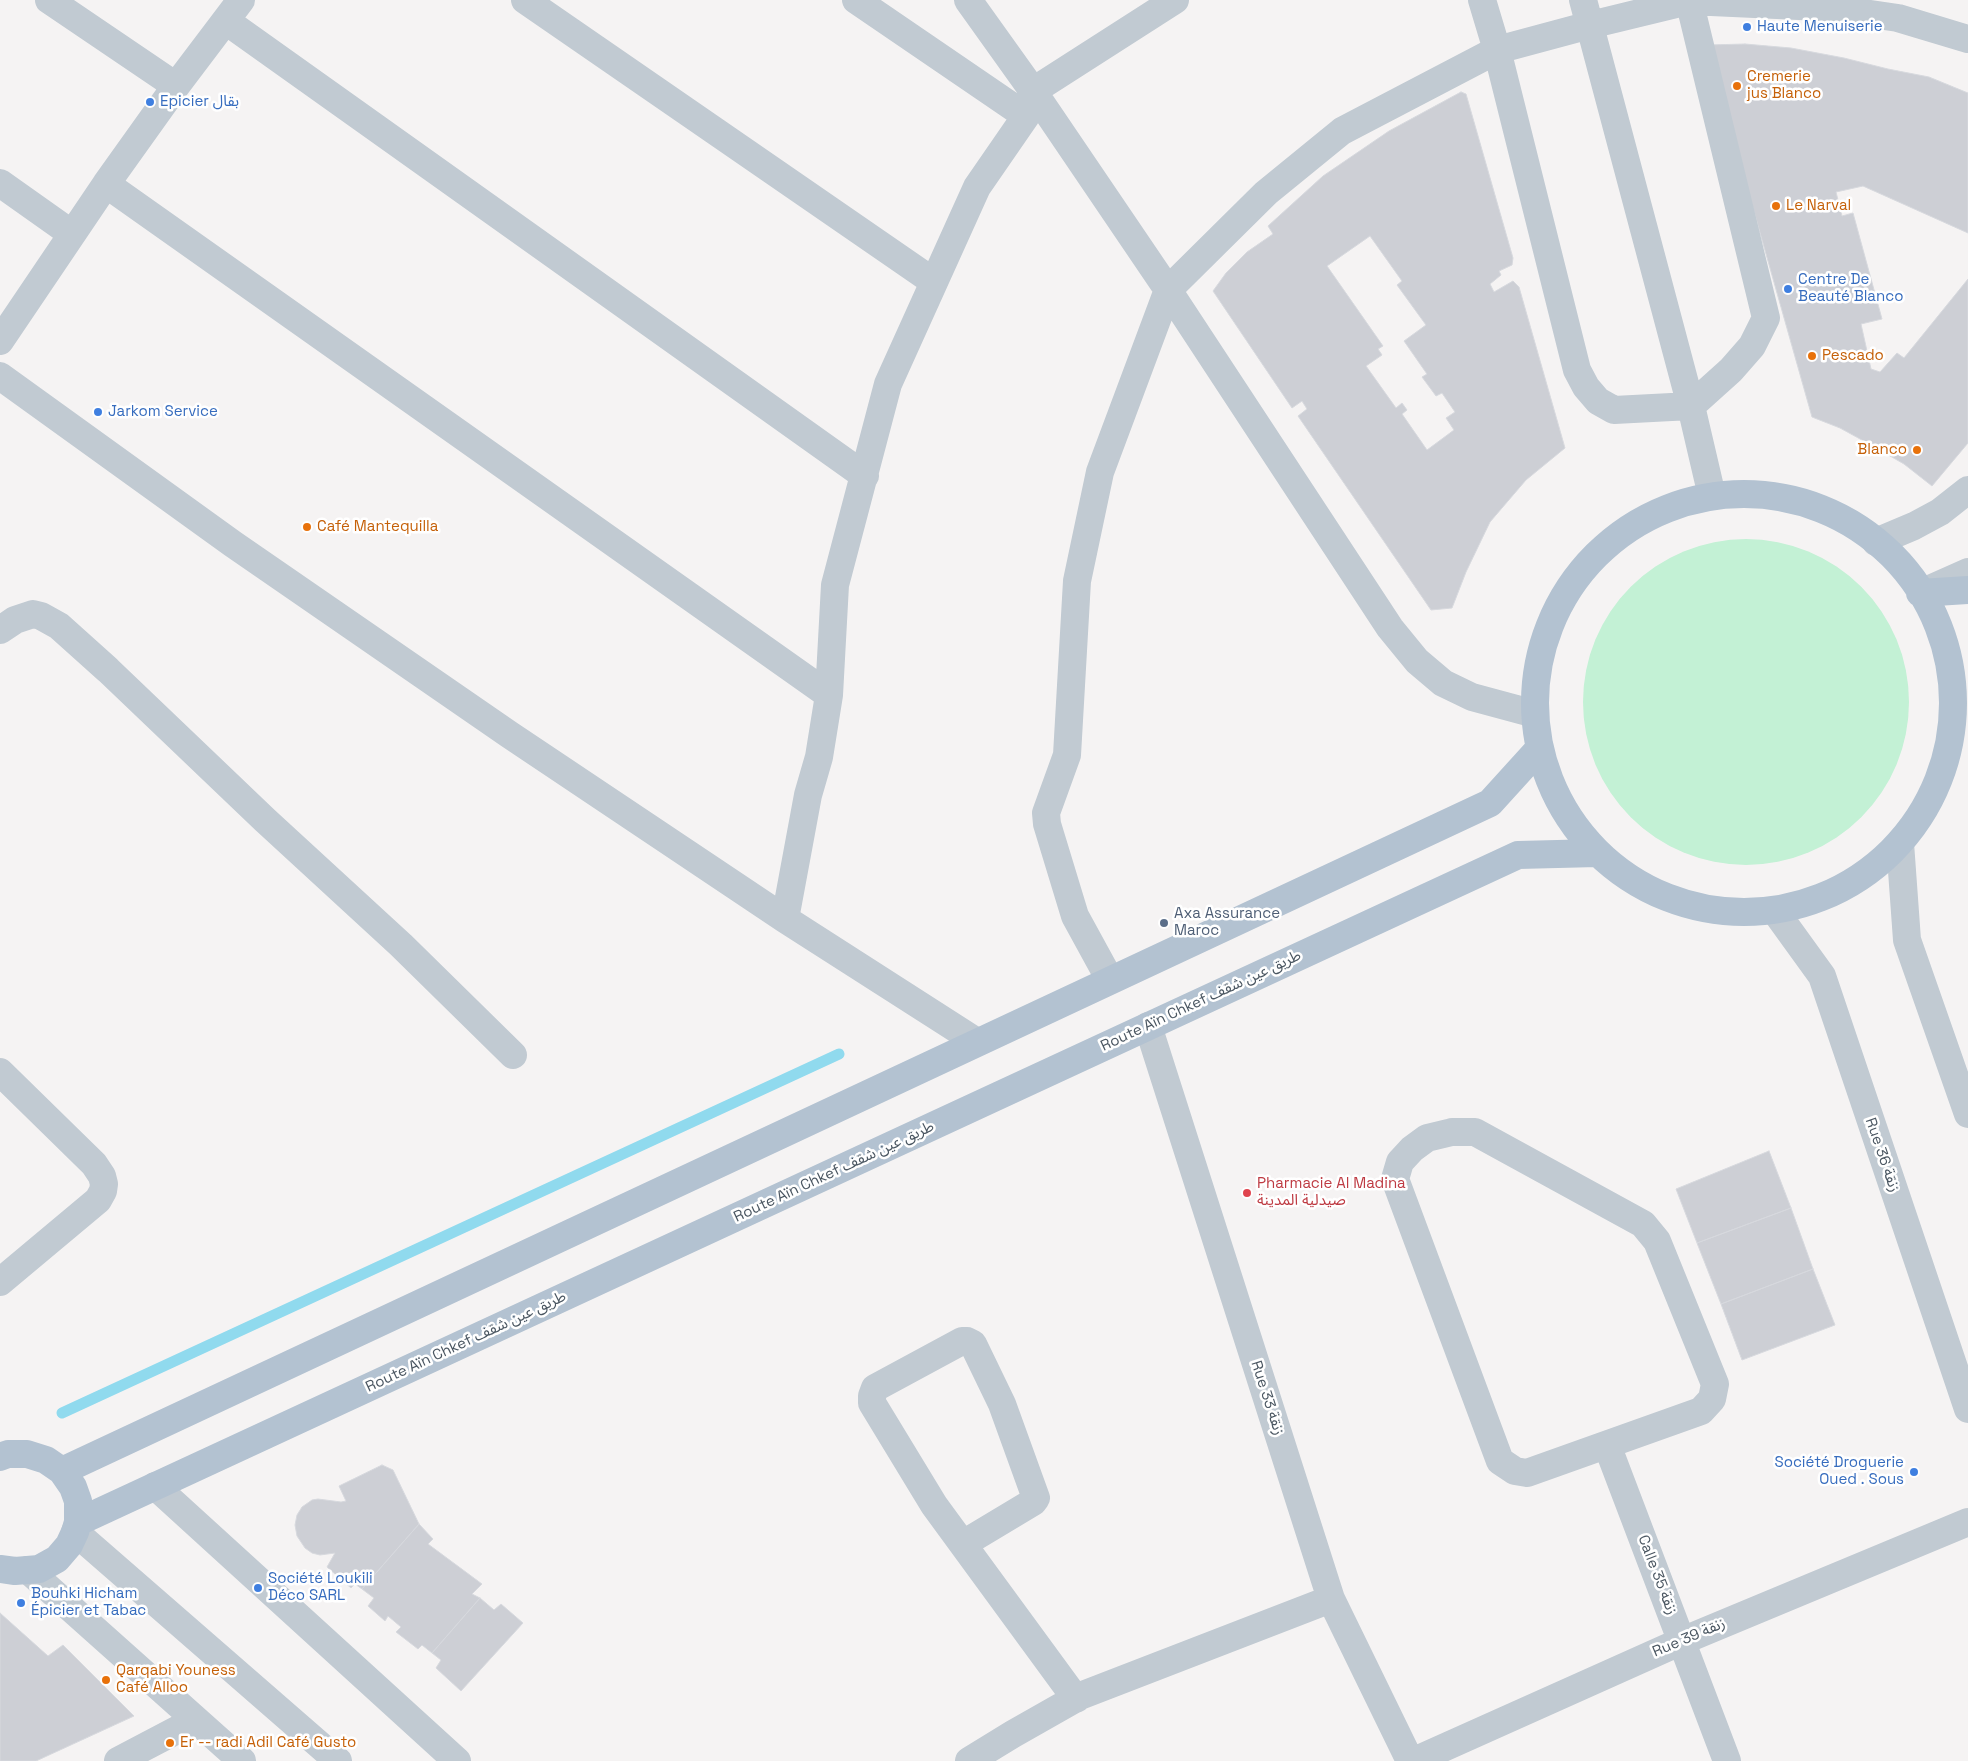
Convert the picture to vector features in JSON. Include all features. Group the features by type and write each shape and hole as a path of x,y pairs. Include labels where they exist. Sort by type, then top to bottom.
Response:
{"main road":[{"path":"1762,495 1810,504 1848,523 1876,542 1894,558 1932,614 1960,694 1943,768 1925,808 1900,843 1875,867 1848,886 1825,897 1801,905 1776,910 1750,913 1700,908 1653,892 1631,879 1597,853 1562,806 1540,750 1535,714 1537,672 1542,645 1555,612 1576,577 1605,546 1642,520 1672,506 1712,496 1762,495"},
{"path":"1920,594 1968,590"},
{"path":"62,1471 1490,803 1540,750"},
{"name":"Route Aïn Chkef طريق عين شقف","path":"77,1527 155,1486 1518,855 1597,853"},
{"path":"0,1569 39,1569 57,1559 69,1545 77,1527 78,1501 73,1487 62,1471 46,1460 27,1454 3,1453"}],"street":[{"path":"49,0 176,86"},
{"path":"525,0 934,282"},
{"path":"856,0 1030,104"},
{"path":"968,0 1030,104 1168,290 1390,628 1417,662 1443,683 1472,697 1535,714"},
{"path":"785,919 808,795 819,756 829,695 835,586 888,384 977,187 1030,104 1175,0"},
{"path":"1482,0 1497,50 1577,370 1586,387 1598,401 1614,410 1690,406 1731,370 1752,346 1766,318 1689,0"},
{"path":"1110,980 1075,916 1047,824 1046,813 1066,754 1077,581 1100,472 1168,290 1266,193 1342,131 1497,50 1586,12 1689,0 1822,7 1898,18 1968,39"},
{"path":"0,341 106,184 233,10 864,476"},
{"path":"1586,12 1712,496"},
{"path":"0,183 72,234"},
{"path":"106,184 829,695"},
{"path":"0,376 233,544 510,735 785,919 977,1042"},
{"path":"1876,542 1914,526 1940,512 1968,490"},
{"path":"1920,594 1968,572"},
{"path":"0,630 15,620 32,614 41,616 59,626 108,670 265,820 402,945 513,1055"},
{"path":"1900,843 1907,940 1968,1114"},
{"name":"Rue 36 زنقة","path":"1776,910 1822,976 1968,1409"},
{"name":"Rue 33 زنقة","path":"1148,1026 1331,1599 1410,1761"},
{"path":"0,1072 94,1164 104,1184 103,1191 98,1200 0,1282"},
{"path":"1452,1132 1475,1132 1643,1224 1657,1242 1716,1384 1712,1399 1701,1411 1607,1445 1527,1474 1515,1472 1500,1461 1395,1178 1400,1162 1427,1138 1452,1132"},
{"path":"963,1544 1033,1502 1036,1498 1002,1404 973,1344 967,1341 962,1341 875,1388 872,1404 934,1505 1076,1699"},
{"name":"Calle 35 زنقة","path":"1607,1445 1726,1761"},
{"path":"155,1486 457,1761"},
{"name":"Rue 39 زنقة","path":"1414,1761 1682,1641 1968,1522"},
{"path":"77,1527 338,1761"},
{"path":"28,1570 242,1761"},
{"path":"969,1761 1076,1699 1331,1599"},
{"path":"118,1761 196,1720"}],"green space":[{"path":"1746,539 1778,542 1808,551 1837,567 1861,587 1881,611 1897,640 1906,670 1909,702 1906,734 1897,764 1881,793 1861,817 1837,837 1808,853 1778,862 1746,865 1714,862 1684,853 1655,837 1631,817 1611,793 1595,764 1586,734 1583,702 1586,670 1595,640 1611,611 1631,587 1655,567 1684,551 1714,542"}],"building":[{"path":"1745,44 1791,48 1844,58 1929,77 1968,93 1968,233 1863,186 1836,192 1842,216 1853,213 1882,319 1861,324 1871,369 1880,372 1897,353 1904,358 1968,279 1968,443 1932,486 1904,464 1871,445 1840,428 1812,417 1707,45"},
{"path":"1461,92 1466,94 1513,258 1512,265 1499,271 1501,275 1490,284 1494,292 1513,281 1519,287 1565,448 1526,480 1490,522 1466,572 1452,608 1431,610 1298,416 1307,409 1302,401 1292,408 1213,291 1226,273 1247,252 1273,234 1268,226 1323,176 1389,131","holes":["1370,236 1402,281 1397,285 1426,325 1404,341 1427,374 1422,377 1436,396 1442,393 1455,412 1446,418 1454,430 1427,450 1402,414 1407,410 1402,403 1396,408 1366,366 1382,355 1378,349 1383,346 1327,266"]},
{"path":"1769,1151 1791,1208 1697,1243 1676,1189"},
{"path":"1791,1208 1813,1269 1721,1304 1697,1243"},
{"path":"1813,1269 1835,1325 1742,1360 1721,1304"},
{"path":"382,1465 393,1470 419,1524 362,1589 355,1584 351,1588 327,1567 335,1553 320,1555 312,1553 305,1548 297,1536 295,1525 297,1515 302,1507 312,1500 346,1501 339,1486"},
{"path":"419,1524 433,1539 428,1544 482,1584 472,1594 480,1598 432,1653 422,1645 418,1649 396,1632 401,1627 388,1616 385,1621 368,1606 374,1598 362,1589"},
{"path":"480,1598 494,1610 501,1604 523,1623 461,1691 436,1668 441,1660 432,1653"},
{"path":"0,1613 48,1656 63,1645 134,1716 36,1761 0,1761"}],"waterway":[{"path":"62,1413 839,1054"}],"place":[{"name":"Haute Menuiserie","path":"1747,27"},
{"name":"Cremerie jus Blanco","path":"1737,86"},
{"name":"Epicier بقال","path":"150,102"},
{"name":"Le Narval","path":"1776,206"},
{"name":"Centre De Beauté Blanco","path":"1788,289"},
{"name":"Pescado","path":"1812,356"},
{"name":"Jarkom Service","path":"98,412"},
{"name":"Blanco","path":"1917,450"},
{"name":"Café Mantequilla","path":"307,527"},
{"name":"Axa Assurance Maroc","path":"1164,923"},
{"name":"Pharmacie Al Madina صيدلية المدينة","path":"1247,1193"},
{"name":"Société Droguerie Oued . Sous","path":"1914,1472"},
{"name":"Société Loukili Déco SARL","path":"258,1588"},
{"name":"Bouhki Hicham Épicier et Tabac","path":"21,1603"},
{"name":"Qarqabi Youness Café Alloo","path":"106,1680"},
{"name":"Er -- radi Adil Café Gusto","path":"170,1743"}]}
